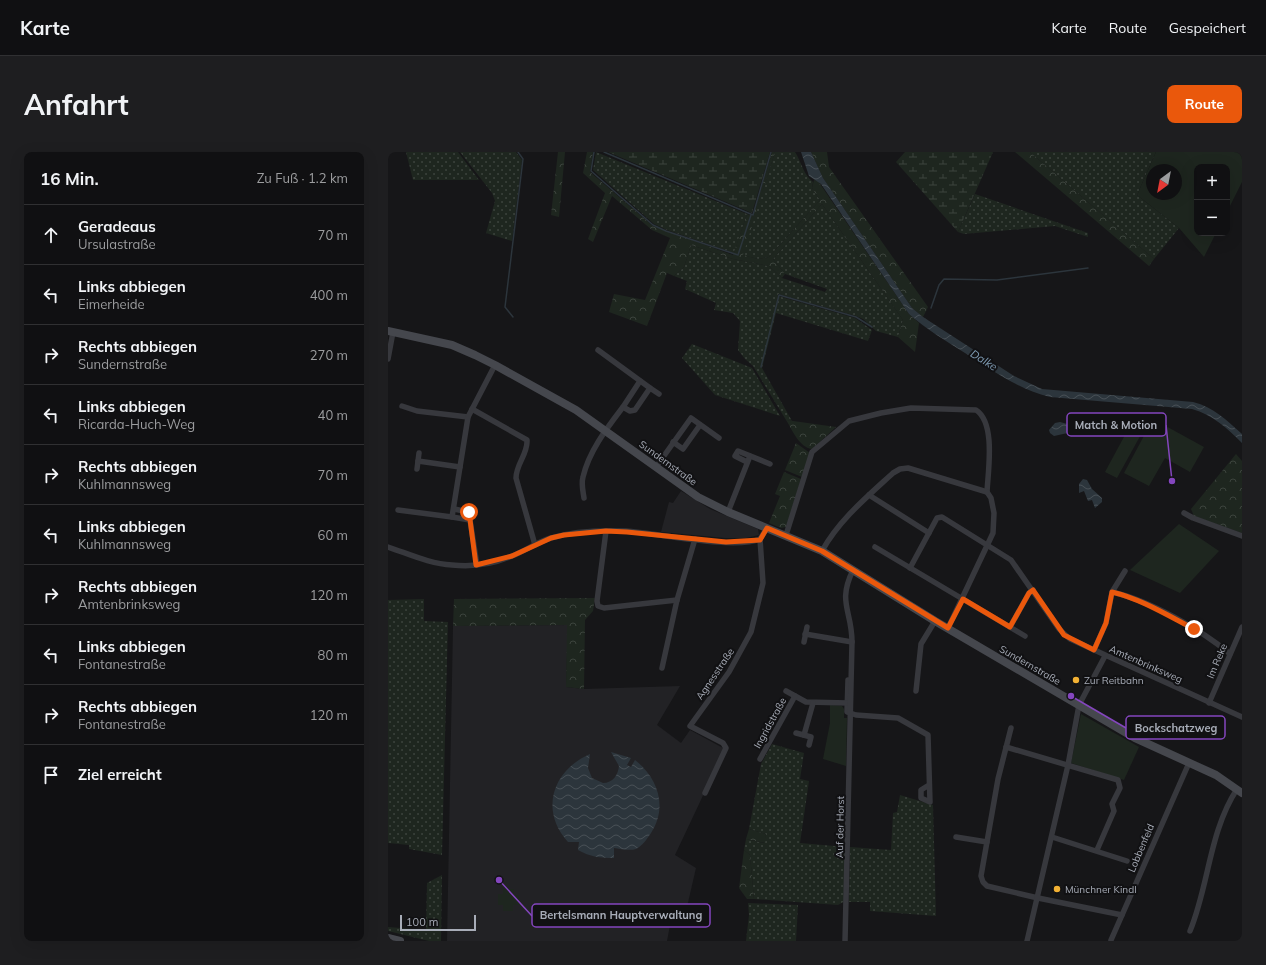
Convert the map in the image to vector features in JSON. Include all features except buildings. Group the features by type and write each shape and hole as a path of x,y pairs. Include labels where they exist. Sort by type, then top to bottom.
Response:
{"street":[{"path":"388,359 390,332"},
{"name":"Sundernstraße","path":"390,332 452,345 495,365 576,410 698,497 728,512 822,551 935,621 1135,738 1216,775 1239,791"},
{"path":"598,350 659,394"},
{"path":"452,517 468,417 495,365"},
{"path":"584,498 581,485 583,476 605,431 640,381"},
{"path":"623,407 630,411 635,410 650,388"},
{"path":"402,406 417,411 468,417"},
{"path":"786,535 812,452 849,421 881,413 911,408 976,410 980,412 986,421 989,440 987,492 991,498 995,523 988,546 948,628"},
{"path":"472,410 527,440 527,446 518,467 516,478 535,545"},
{"path":"656,467 691,418 719,438"},
{"path":"673,442 683,449 700,425"},
{"path":"747,462 735,456 738,451 770,464"},
{"path":"417,468 419,453"},
{"path":"728,512 750,456"},
{"path":"418,461 460,467"},
{"path":"822,551 844,521 893,472 900,469 908,468 987,492"},
{"path":"869,495 929,533 910,568"},
{"path":"454,509 469,512 476,565"},
{"path":"398,510 470,520"},
{"path":"1184,514 1242,536"},
{"name":"Amtenbrinksweg","path":"929,533 937,518 942,517 1012,560 1064,635 1105,656 1242,717"},
{"path":"388,547 433,562 452,565 476,565 512,556 535,545 564,535 606,531 736,542 760,540 767,528"},
{"path":"606,531 597,601 598,606 604,608 677,600"},
{"path":"662,668 677,600 695,539"},
{"name":"Agnesstraße","path":"705,794 726,748 723,743 690,726 728,672 751,632 764,574 760,540"},
{"path":"875,547 1025,636"},
{"name":"Auf der Horst","path":"846,941 852,714 852,626 844,601 844,591 853,570"},
{"path":"1094,650 1106,623 1112,592 1124,571"},
{"path":"1010,627 1029,593 1033,590"},
{"path":"1112,592 1125,595 1154,608 1209,638 1230,654"},
{"path":"916,691 921,644 935,621"},
{"path":"804,642 807,627"},
{"name":"Im Reke","path":"1209,702 1242,627"},
{"path":"805,634 852,642"},
{"path":"1027,941 1068,765 1079,705 1105,656"},
{"name":"Auf der Horst","path":"852,668 848,677 847,712 852,714"},
{"name":"Ingridstraße","path":"786,691 806,702 848,703"},
{"name":"Ingridstraße","path":"760,759 795,696"},
{"path":"804,735 813,702"},
{"path":"852,714 898,718 928,735 930,785"},
{"path":"1011,728 998,779 981,876 985,884 1038,898 1122,914"},
{"path":"796,733 811,737 809,745"},
{"path":"1006,748 1118,780 1120,783 1120,788 1112,804 1114,811 1097,850"},
{"name":"Lobbenfeld","path":"1111,940 1189,763"},
{"path":"1190,931 1199,909 1215,839 1224,814 1239,791"},
{"path":"956,837 987,842"},
{"path":"1052,837 1097,850 1127,861"},
{"path":"388,938 398,941"}],"shaded area":[{"path":"681,491 710,509 758,529 759,535 746,538 725,538 661,532 669,502 673,503"},
{"path":"568,625 566,687 584,689 680,686 657,725 681,743 690,730 723,748 724,751 675,855 696,868 687,907 674,904 667,941 447,941 453,626"}],"green space":[{"path":"406,152 458,152 479,180 413,180"},
{"path":"460,152 516,152 522,160 512,241 486,233 495,201 492,193"},
{"path":"558,152 565,152 559,217 551,215"},
{"path":"587,152 593,152 590,172 653,226 733,255 747,214 753,216 772,152 775,152 743,255 758,259 769,257 820,200 812,188 814,180 818,181 909,314 919,323 915,352 898,337 903,320 822,204 773,259 785,274 782,278 769,266 733,259 691,245 684,267 674,276 667,273 647,326 609,312 614,294 645,300 670,238 652,230 612,196 593,242 588,239 605,193 583,173"},
{"path":"596,152 747,214 734,253 667,230 654,224 593,170"},
{"path":"608,152 770,152 752,213"},
{"path":"775,152 795,152 805,172 813,182 812,188 820,200 769,257 758,259 742,255"},
{"path":"811,152 827,152 829,167 928,307 923,317 912,308 823,178"},
{"path":"905,152 993,152 958,232 896,162"},
{"path":"1015,152 1030,152 1154,259 1149,266"},
{"path":"1030,152 1156,152 1151,164 1146,164 1146,175 1137,195 1179,228 1154,259"},
{"path":"1156,152 1242,152 1242,182 1230,206 1230,164 1194,164 1194,236 1214,236 1204,257 1179,228 1137,195 1146,175 1146,200 1182,200 1182,164 1151,164"},
{"path":"975,194 1088,233 1088,237 1055,226 964,234 958,232"},
{"path":"822,204 903,320 898,337 876,331 863,319 856,316 778,294 778,296 855,318 872,330 868,341 776,313 762,368 792,421 786,420 753,366 738,350 740,321 733,313 714,310 716,303 685,289 687,281 674,276 684,267 691,245 733,259 769,266 782,278 825,292 827,289 785,274 773,259"},
{"path":"692,344 752,368 780,416 715,395 682,358"},
{"path":"1153,419 1204,447 1190,472 1165,458 1149,486 1124,473"},
{"path":"786,420 836,427 812,449 807,448 800,442"},
{"path":"1132,422 1144,429 1117,478 1105,472"},
{"path":"796,443 810,453 802,477 785,470"},
{"path":"1236,454 1242,461 1242,533 1194,516 1191,509"},
{"path":"784,472 801,479 786,527 781,528 769,523 780,496 775,494"},
{"path":"1179,524 1219,551 1180,593 1130,570"},
{"path":"595,598 593,611 585,620 584,689 566,687 567,625 453,626 454,599"},
{"path":"424,599 424,621 448,622 442,855 409,849 409,845 388,843 388,600"},
{"path":"830,705 842,706 844,709 844,718 847,718 846,766 823,759 830,723"},
{"path":"1081,714 1139,747 1124,780 1071,763"},
{"path":"772,744 804,753 800,779 809,781 800,843 846,847 845,901 838,905 754,899 750,855 744,850 746,839 764,843 766,834 749,829 761,764"},
{"path":"900,795 933,805 936,916 870,911 870,902 849,902 850,847 891,850 893,813 897,812"},
{"path":"749,829 766,834 765,843 746,839"},
{"path":"744,850 750,855 754,899 747,899 739,888"},
{"path":"442,875 441,941 429,941 388,931 388,927 426,930 427,883"},
{"path":"503,889 514,889 514,895 519,895 519,905 513,905 513,911 503,911 503,905 498,905 498,894 503,894"},
{"path":"748,903 798,905 796,941 746,941 749,915"}],"water":[{"name":"Dalke","path":"801,152 811,152 823,178 912,308 923,317 1014,376 1042,389 1193,402 1207,407 1225,419 1242,434 1242,443 1213,418 1192,409 1050,397 1038,394 1016,384 936,335 909,314 821,184 809,176"},
{"path":"1060,422 1071,425 1085,423 1089,430 1085,433 1072,432 1054,436 1049,430 1055,423"},
{"path":"1083,479 1087,480 1092,489 1102,498 1102,502 1095,508 1092,500 1088,501 1084,491 1079,493 1079,484"},
{"path":"611,752 631,758 627,765 631,767 635,760 643,767 655,784 659,803 659,813 656,823 644,842 634,850 614,848 614,858 591,856 578,850 579,842 568,842 559,830 554,817 552,804 554,792 559,780 577,761 590,754 588,768 592,778 603,783 610,782 616,775 619,766"}],"waterway":[{"path":"513,317 505,307 523,159 518,152"},
{"path":"594,152 591,171 653,225 666,231 738,255 751,215"},
{"path":"604,152 753,215 771,152"},
{"path":"931,308 939,285 944,279 997,280 1088,268"},
{"path":"761,367 779,295 856,317 872,327"}],"place":[{"name":"Match & Motion","path":"1172,481"},
{"name":"Zur Reitbahn","path":"1076,680"},
{"name":"Bockschatzweg","path":"1071,696"},
{"name":"Bertelsmann Hauptverwaltung","path":"499,880"},
{"name":"Münchner Kindl","path":"1057,889"}],"route":[{"path":"469,512 476,565 512,556 551,538 564,535 606,531 726,542 745,542 760,540 767,528 822,551 948,628 963,599 1010,627 1029,593 1033,590 1046,611 1064,635 1094,650 1106,623 1112,592 1125,595 1146,604 1194,629"}]}
